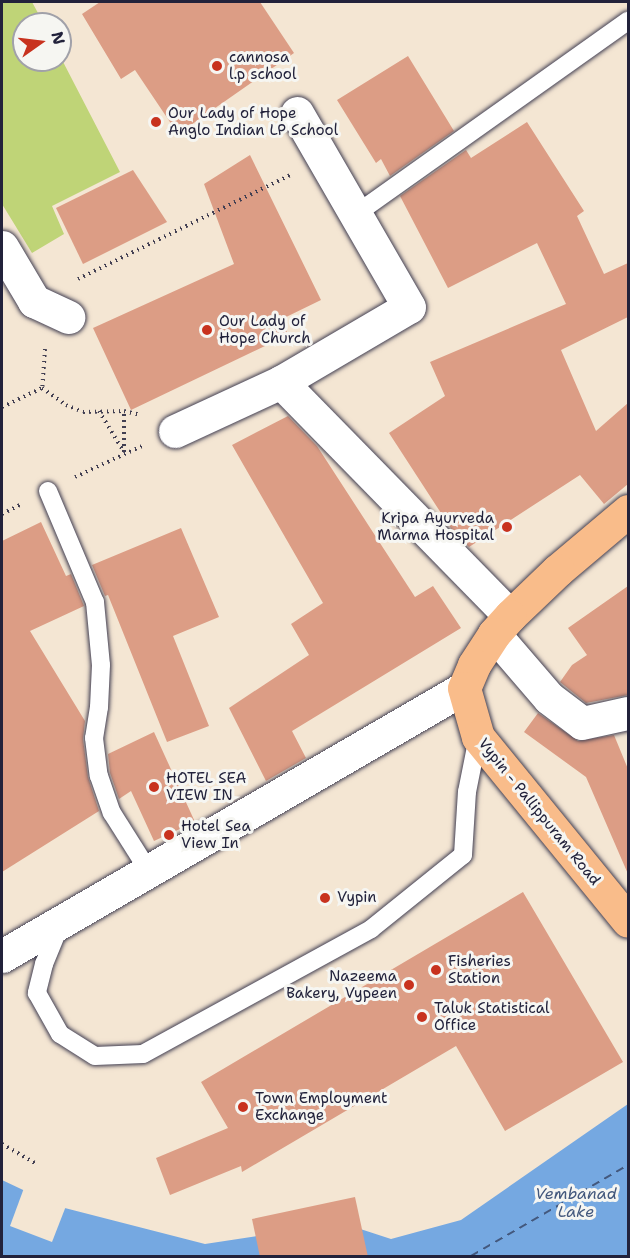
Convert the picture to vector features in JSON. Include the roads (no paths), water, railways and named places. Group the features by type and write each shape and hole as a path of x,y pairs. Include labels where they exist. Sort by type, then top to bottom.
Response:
{"main road":[{"path":"464,688 474,665 502,625 558,570 628,511"},
{"name":"Vypin - Pallippuram Road","path":"464,688 478,737 628,921"}],"street":[{"path":"175,431 281,382 409,307 297,113"},
{"path":"2,247 34,301 69,317"},
{"path":"281,382 502,625 549,698 582,723 628,713"},
{"path":"2,956 464,688"}],"lane":[{"path":"356,214 628,21"},
{"path":"48,491 95,602 101,665 99,707 94,738 99,776 112,813 148,870"},
{"path":"63,919 44,964 37,993 60,1034 94,1056 143,1054 370,929 464,855 467,792 478,737"}],"water":[{"name":"Vembanad Lake","path":"628,1104 628,1256 2,1256 2,1180 57,1206 205,1244 342,1223 391,1239 461,1220"}],"place":[{"name":"cannosa l.p school","path":"217,66"},
{"name":"Our Lady of Hope Anglo Indian LP School","path":"156,122"},
{"name":"Our Lady of Hope Church","path":"207,330"},
{"name":"Kripa Ayurveda Marma Hospital","path":"507,527"},
{"name":"HOTEL SEA VIEW IN","path":"154,787"},
{"name":"Hotel Sea View In","path":"169,835"},
{"name":"Vypin","path":"325,898"},
{"name":"Fisheries Station","path":"436,970"},
{"name":"Nazeema Bakery, Vypeen","path":"409,985"},
{"name":"Taluk Statistical Office","path":"422,1017"},
{"name":"Town Employment Exchange","path":"243,1107"}]}
